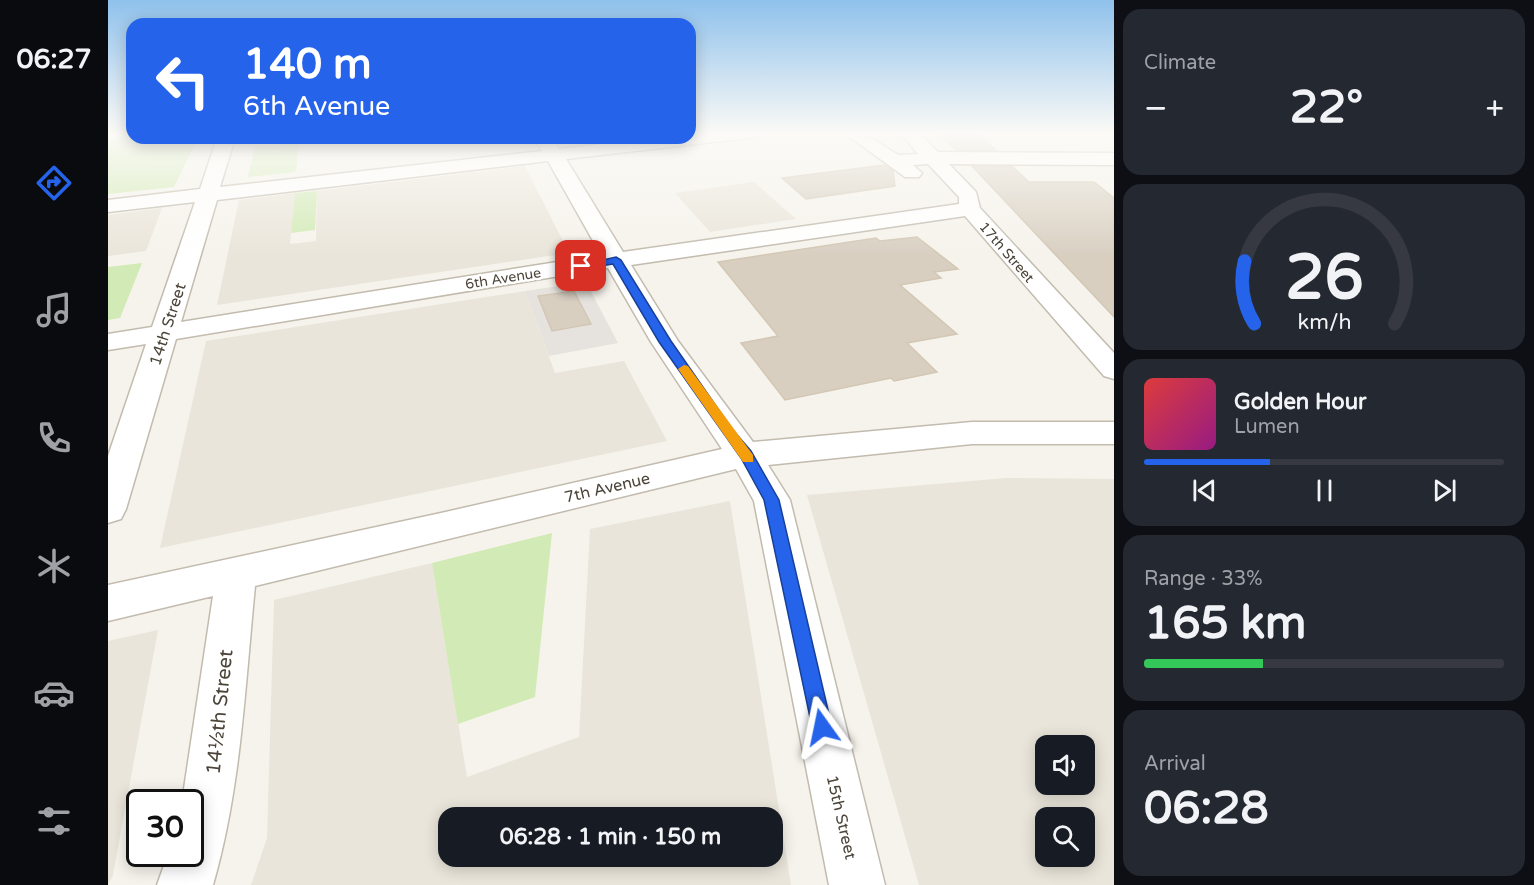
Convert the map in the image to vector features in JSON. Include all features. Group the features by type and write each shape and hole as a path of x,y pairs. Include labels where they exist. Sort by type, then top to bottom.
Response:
{"street":[{"name":"14th Street","path":"108,509 214,173"},
{"path":"108,206 362,173"},
{"name":"15th Street","path":"565,173 665,342 727,432 746,455 772,500 857,885"},
{"path":"913,173 970,209"},
{"name":"17th Street","path":"947,173 969,196 970,209 1114,370"},
{"name":"6th Avenue","path":"108,342 616,260 970,209"},
{"name":"7th Avenue","path":"108,603 441,528 746,455 972,433 1114,433"},
{"name":"14½th Street","path":"185,885 201,834 210,791 236,573"}],"shaded area":[{"path":"464,173 529,173 569,253 217,305 239,200 295,193 290,244 316,241 317,191"},
{"path":"754,182 796,219 710,232 675,193"},
{"path":"162,208 146,251 108,256 108,215"},
{"path":"586,282 618,343 549,356 525,291"},
{"path":"525,291 555,373 624,361 667,441 160,548 206,341"},
{"path":"1006,478 1114,479 1114,885 919,885 807,495"},
{"path":"730,501 779,807 438,807 438,867 783,867 783,835 791,885 251,885 267,838 274,600 432,563 467,777 579,737 590,529"},
{"path":"158,630 129,789 126,789 126,804 113,875 108,885 108,641"}],"green space":[{"path":"108,173 181,173 174,187 108,194"},
{"path":"249,173 284,173 248,177"},
{"path":"317,191 315,230 291,233 295,193"},
{"path":"142,263 120,318 108,320 108,267"},
{"path":"552,533 535,697 458,724 432,563"}],"building":[{"path":"819,173 893,173 895,186 806,199 782,178"},
{"path":"979,173 1020,173 1029,182 1094,182 1114,198 1114,317"},
{"path":"917,237 958,269 934,272 941,278 900,285 957,334 907,343 937,372 894,381 891,378 785,400 741,343 778,336 718,262 876,238 880,241"},
{"path":"574,291 591,324 552,331 538,296"}],"slow traffic":[{"path":"684,369 748,459"}],"route":[{"path":"581,266 616,260 665,342 727,432 746,455 772,500 822,727"}]}
